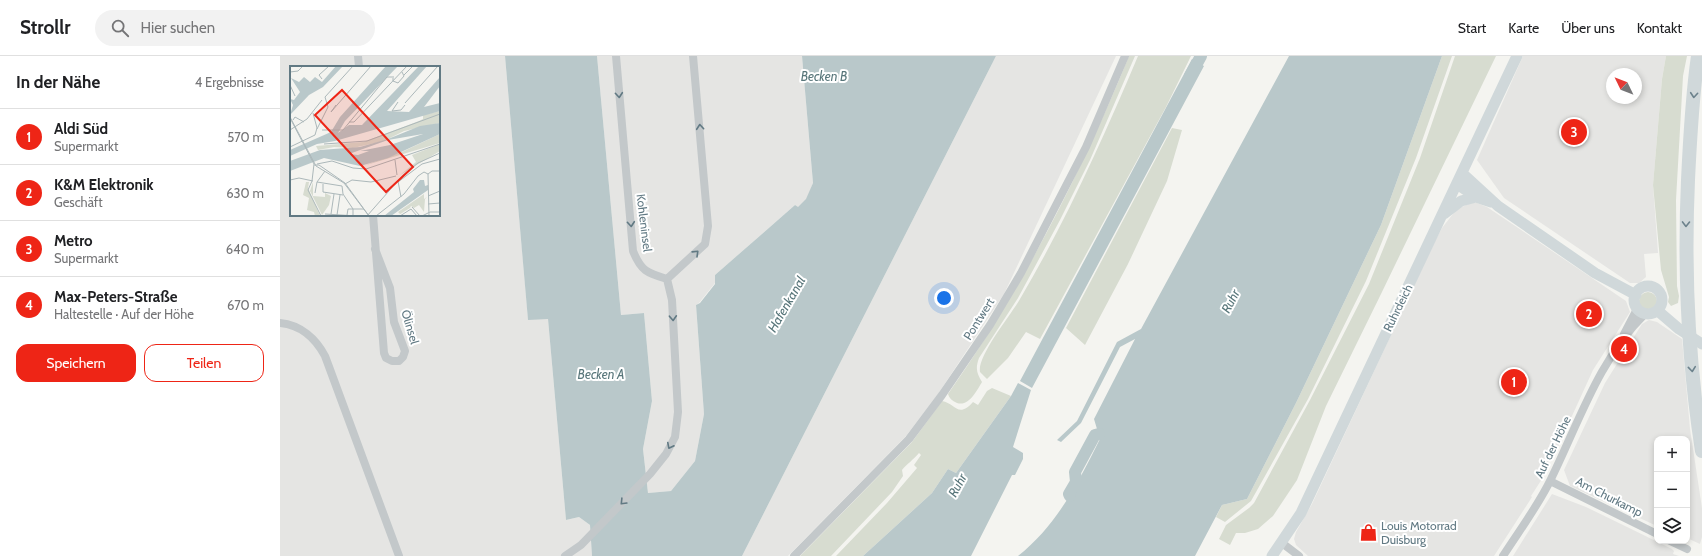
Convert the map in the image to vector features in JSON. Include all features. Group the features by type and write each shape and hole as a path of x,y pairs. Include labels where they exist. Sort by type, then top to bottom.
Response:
{"highway":[{"path":"1698,56 1689,150 1686,225 1691,359 1702,451"}],"main road":[{"name":"Ruhrdeich","path":"1272,556 1301,513 1516,56"},
{"path":"1462,173 1495,203 1595,273 1636,295"},
{"path":"1457,184 1476,197 1495,203"},
{"path":"1442,216 1462,201 1476,197"},
{"path":"1644,287 1651,287 1657,290 1662,298 1658,311 1652,314 1641,311 1634,300 1636,295 1644,287"},
{"path":"1658,311 1679,329 1702,344"}],"street":[{"path":"358,56 359,66"},
{"name":"Kohleninsel","path":"616,56 633,250 638,264 655,276 667,279"},
{"path":"565,556 581,545 650,474 666,454 675,437 678,412 672,300 667,279 705,244 708,226 693,56"},
{"name":"Pontwert","path":"794,556 908,439 942,395 974,349 1021,273 1086,148 1125,56"},
{"name":"Ölinsel","path":"373,216 375,249 384,353 386,358 392,361 398,361 403,357 405,351 394,322 390,288 375,249"},
{"name":"Auf der Höhe","path":"1503,556 1550,481 1598,378 1641,311"},
{"path":"280,323 296,327 306,333 321,348 399,556"},
{"name":"Am Churkamp","path":"1550,481 1654,533"},
{"path":"1282,543 1299,556"},
{"path":"1676,544 1687,549"}],"shaded area":[{"path":"280,56 505,56 528,319 548,319 566,520 579,517 590,525 592,556 280,556"},
{"path":"597,56 802,56 813,183 807,199 797,208 795,205 715,275 715,283 696,305 704,414 695,461 671,491 648,493 643,449 652,401 644,313 621,315"},
{"path":"996,56 1116,56 1004,294 938,394 906,436 788,556 742,556"},
{"path":"1129,56 1135,56 1090,160 1018,298 979,358 977,371 982,382 969,400 961,404 957,403 950,398 948,394 1001,314 1048,230 1070,188"},
{"path":"1138,56 1191,56 1166,107 1040,339 1026,332 1008,358 987,379 980,372 980,365 984,356 1020,299 1053,240 1097,149"},
{"path":"1442,56 1452,56 1416,158 1366,281 1308,399 1251,501 1225,522 1216,517 1222,505 1247,499 1296,403 1381,225"},
{"path":"1455,56 1496,56 1326,406 1297,480 1273,516 1258,529 1245,533 1236,533 1230,545 1219,539 1226,525 1254,503 1310,400 1369,284 1420,158"},
{"path":"1523,56 1666,56 1662,79 1653,185 1658,253 1644,254 1646,277 1639,283 1630,283 1504,198 1477,160"},
{"path":"1666,56 1687,56 1683,76 1676,200 1677,286 1679,296 1678,303 1671,306 1668,302 1669,297 1661,270 1653,185 1662,79"},
{"path":"1172,128 1182,130 1167,181 1128,264 1085,345 1066,328"},
{"path":"1470,203 1477,203 1487,207 1626,301 1630,312 1593,370 1556,451 1539,476 1542,479 1531,496 1532,497 1494,556 1308,556 1296,545 1294,539 1296,532 1312,504 1434,243 1442,228 1456,210"},
{"path":"1648,292 1654,295 1657,301 1654,307 1648,310 1642,307 1639,301 1642,295"},
{"path":"1649,320 1657,322 1682,339 1690,429 1702,508 1702,537 1700,544 1690,539 1690,436 1654,436 1654,525 1570,486 1564,470 1605,383 1642,324"},
{"path":"992,388 1011,396 956,473 948,469 932,493 863,556 836,556 887,503 917,468 914,465 921,455 919,453 902,470 903,476 892,492 831,556 800,556 912,442 942,401 957,409 964,409 973,402 978,405 987,391"},
{"path":"1552,494 1586,507 1623,525 1654,540 1654,544 1662,544 1672,549 1674,551 1673,554 1679,556 1513,556"}],"water":[{"path":"505,56 597,56 621,315 644,313 652,401 643,449 648,493 671,491 695,461 704,414 696,305 700,303 715,284 715,275 795,205 798,207 806,199 813,183 802,56 996,56 742,556 592,556 590,525 579,517 566,520 548,319 528,320"},
{"name":"Ruhr","path":"1289,56 1442,56 1381,225 1296,403 1247,499 1222,505 1195,556 1018,556 1044,531 1075,487 1100,439 1094,419 1135,339 1120,347 1081,423 1061,442 1057,440 1077,421 1117,342 1141,329"},
{"path":"1192,59 1204,66 1032,388 1020,381"},
{"name":"Ruhr","path":"1018,383 1031,390 1013,447 1023,453 1023,459 1015,475 1012,475 971,556 863,556 932,493 948,469 956,473 1011,396"}],"waterway":[{"path":"1190,76 1201,56"},
{"path":"1070,496 1069,494 1076,482 1075,472 1095,435 1099,434"}],"place":[{"name":"Metro","path":"1574,132"},
{"name":"K&M Elektronik","path":"1589,314"},
{"name":"Max-Peters-Straße","path":"1624,349"},
{"name":"Aldi Süd","path":"1514,382"},
{"name":"Louis Motorrad Duisburg","path":"1368,533"}],"water label":[{"name":"Becken B","path":"824,76"},
{"name":"Hafenkanal","path":"786,304"},
{"name":"Becken A","path":"601,374"}]}
